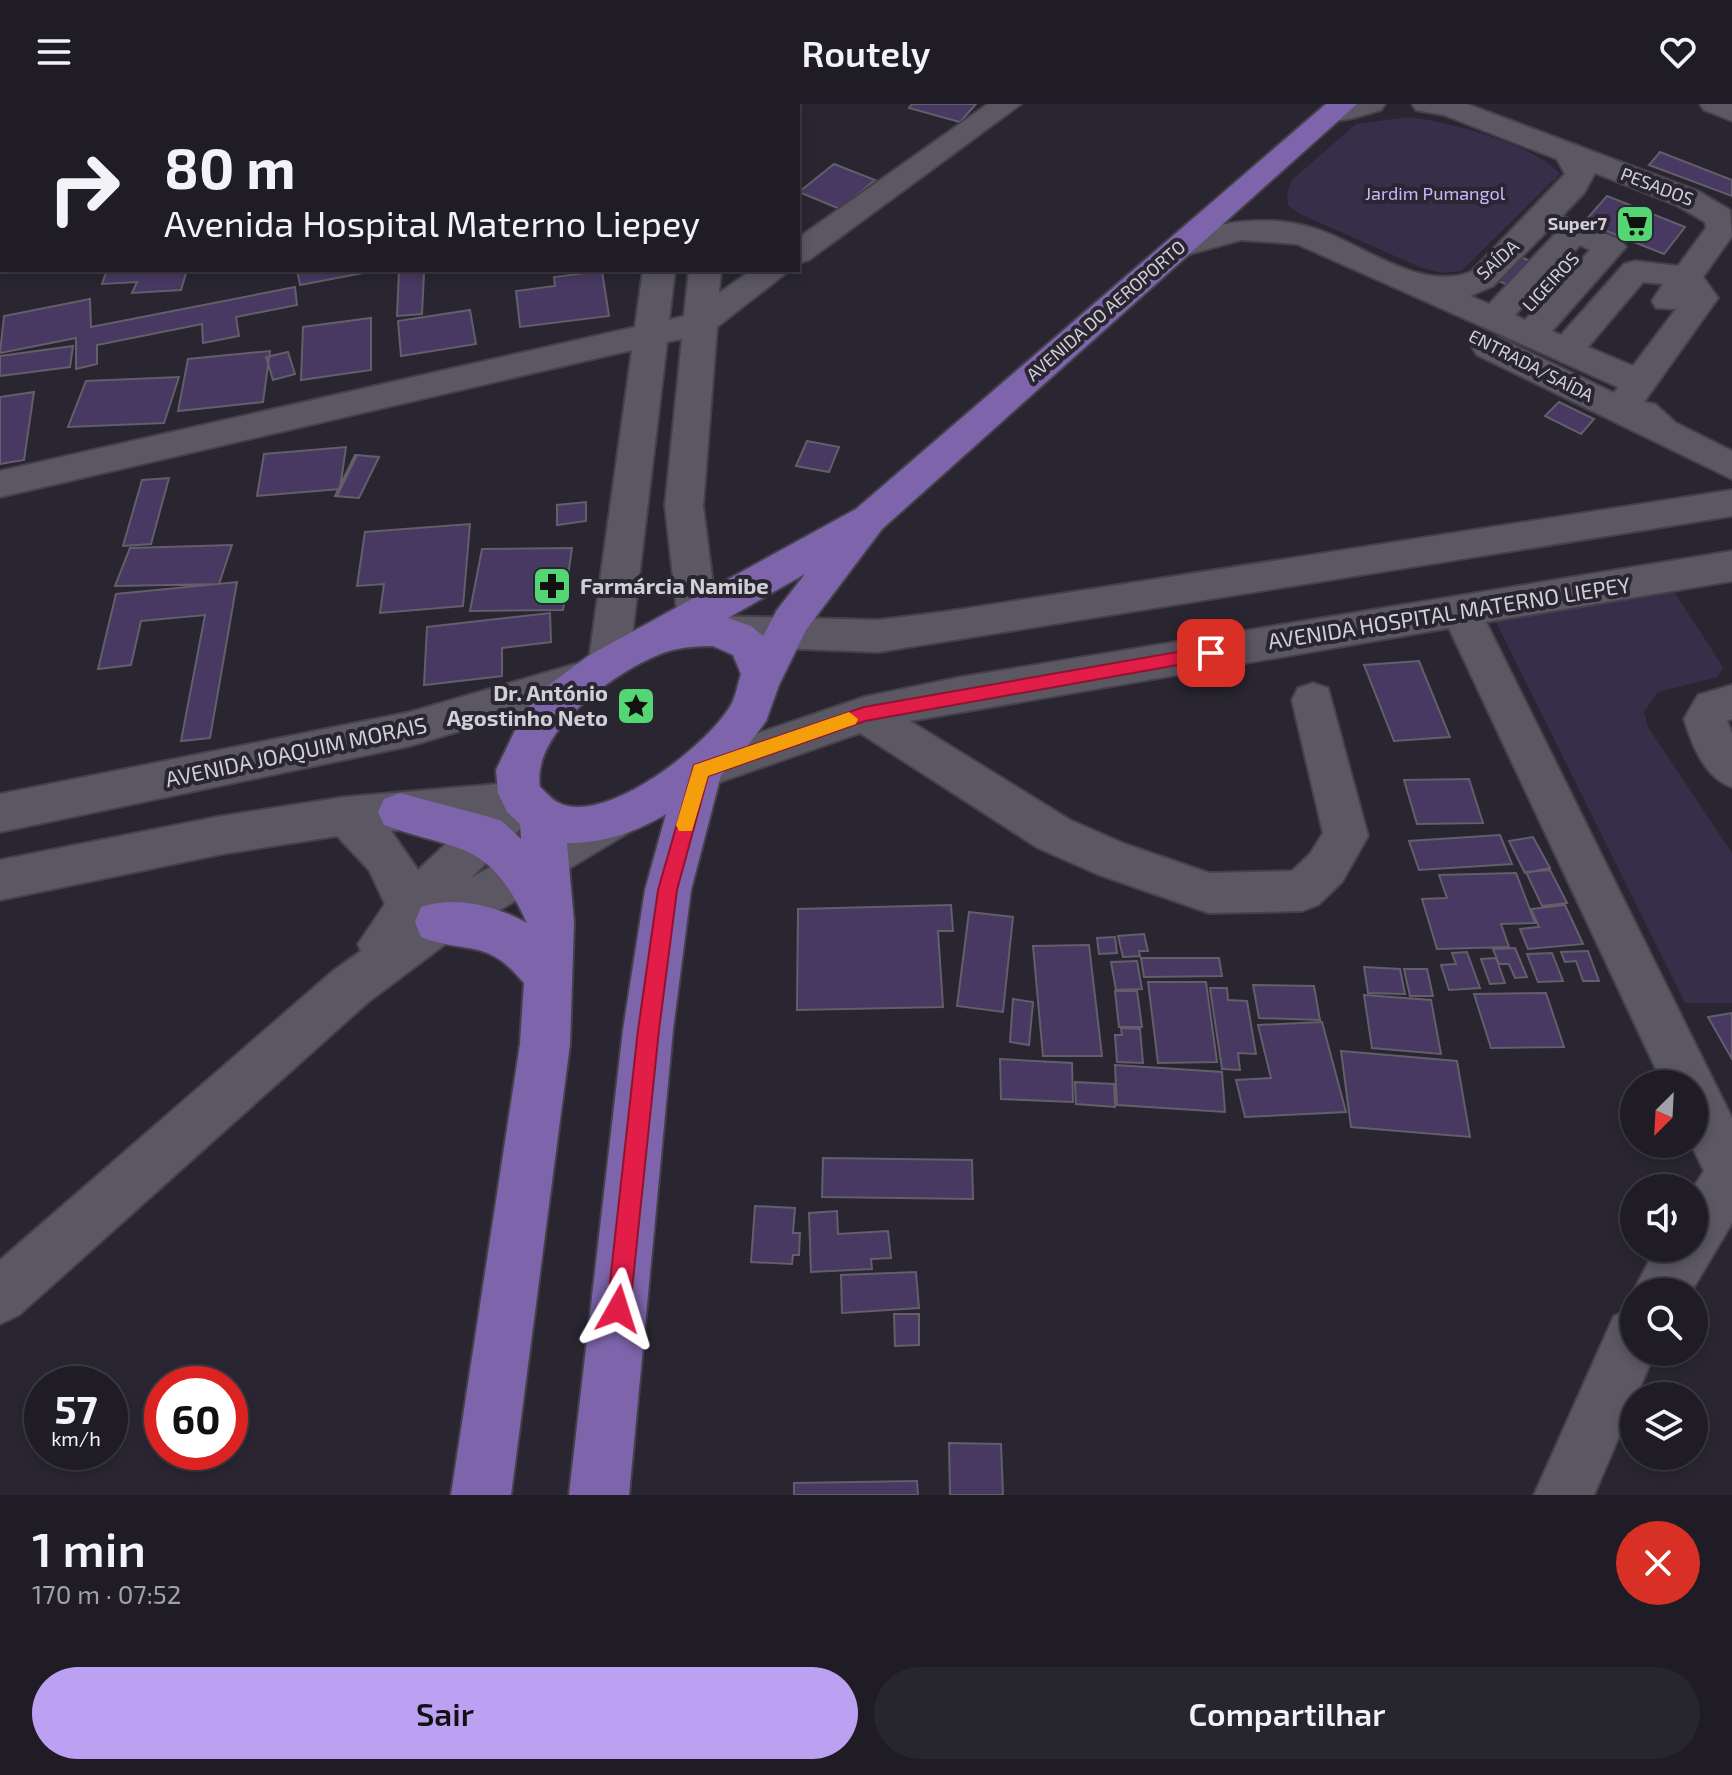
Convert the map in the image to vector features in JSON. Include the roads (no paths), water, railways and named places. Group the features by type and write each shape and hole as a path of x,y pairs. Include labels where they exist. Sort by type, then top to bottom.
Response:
{"main road":[{"name":"AVENIDA DO AEROPORTO","path":"869,519 1338,109"},
{"path":"481,1495 545,1044 549,977 551,922 534,837 517,783 518,764 542,720 599,669 650,641 706,626 869,519"},
{"path":"617,817 657,798 700,771 749,713 762,678 786,633 822,577 869,519"},
{"path":"706,626 738,637 753,650 761,663 762,678"},
{"path":"599,1495 663,921 668,890 700,771"},
{"path":"400,812 486,835"},
{"path":"423,915 495,927 523,945 549,977"}],"street":[{"path":"800,252 1007,104"},
{"path":"1338,109 1371,104"},
{"path":"1714,104 1732,112"},
{"path":"1440,105 1569,153"},
{"name":"SAÍDA","path":"1413,282 1460,288 1578,230 1580,174 1569,153"},
{"name":"PESADOS","path":"1569,153 1687,198 1719,217 1722,228 1673,276 1608,373"},
{"path":"1179,247 1238,227 1269,228 1306,236 1503,322 1608,373 1663,432 1682,464 1686,490 1670,512"},
{"name":"LIGEIROS","path":"1503,322 1578,230"},
{"name":"LIGEIROS","path":"1503,322 1578,230"},
{"path":"1608,373 1635,271 1673,276"},
{"path":"599,669 659,272"},
{"path":"705,272 684,506 706,626 878,636 1732,503"},
{"path":"0,484 698,324 771,272"},
{"name":"ENTRADA/SAÍDA","path":"1413,282 1441,314 1469,337 1732,466"},
{"path":"1670,512 1725,580"},
{"name":"AVENIDA HOSPITAL MATERNO LIEPEY","path":"700,771 864,714 961,694 1461,611 1725,580"},
{"path":"1461,611 1682,1070"},
{"name":"AVENIDA JOAQUIM MORAIS","path":"0,813 410,729 599,669"},
{"path":"864,714 1054,834 1113,860 1209,893 1260,894 1302,891 1326,868 1346,836 1313,700"},
{"path":"1732,702 1713,707 1705,719 1711,737 1732,769"},
{"path":"0,880 222,835 345,816 400,812 534,837"},
{"path":"345,816 385,852 423,915"},
{"path":"0,1296 350,987 423,915 486,835 534,837 617,817"},
{"path":"423,915 534,837"},
{"path":"1708,1124 1732,1174 1708,1213"},
{"path":"1564,1495 1621,1366"}],"place":[{"name":"Super7","path":"1635,224"},
{"name":"Farmárcia Namibe","path":"552,586"},
{"name":"Dr. António Agostinho Neto","path":"636,706"}],"park label":[{"name":"Jardim Pumangol","path":"1435,194"}]}
